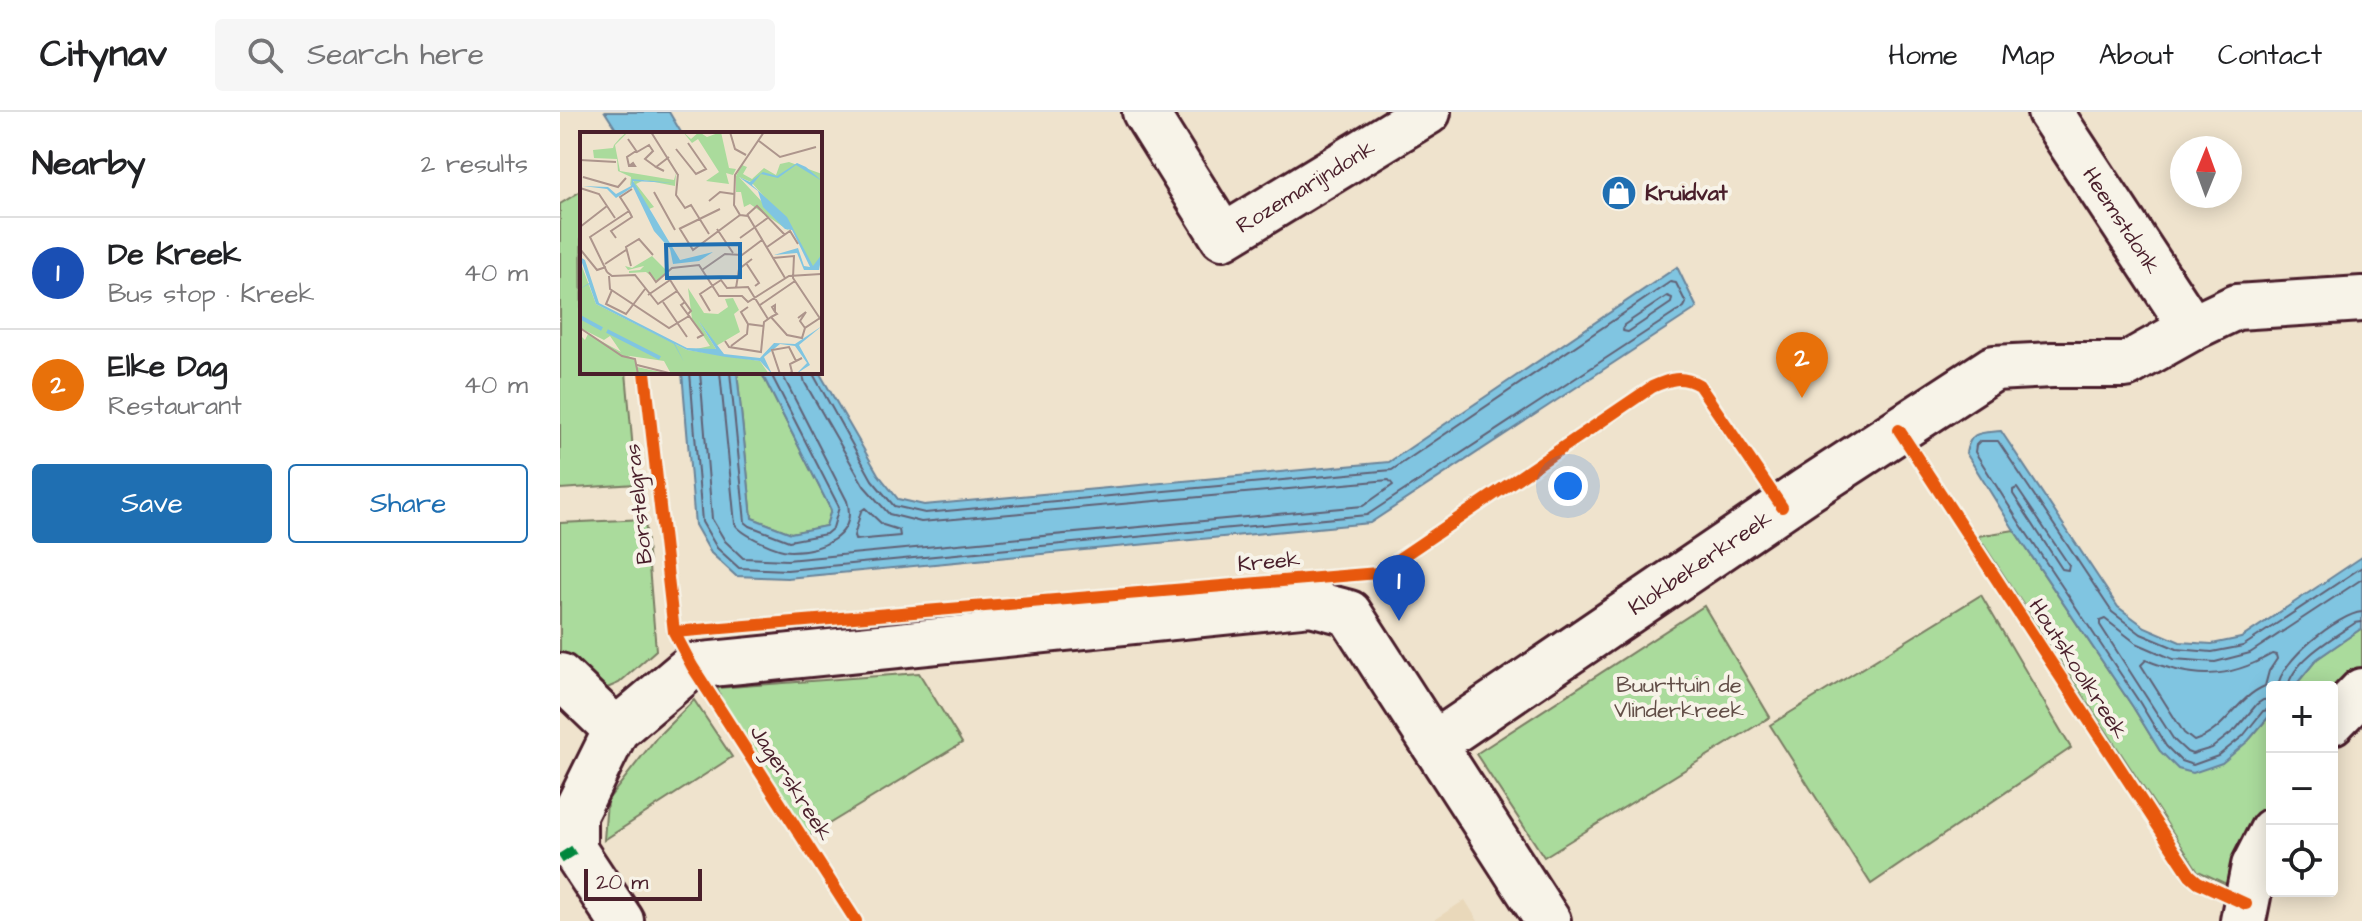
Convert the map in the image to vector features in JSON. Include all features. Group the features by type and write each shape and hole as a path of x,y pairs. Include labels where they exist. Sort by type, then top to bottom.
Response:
{"street":[{"name":"Rozemarijndonk","path":"1145,112 1223,237 1428,112"},
{"name":"Heemstdonk","path":"2050,112 2192,328"},
{"name":"Klokbekerkreek","path":"1434,744 1818,483 1994,368 2126,365 2236,307 2362,299"},
{"name":"Kreek","path":"616,730 692,666 1311,603 1349,613 1548,921"},
{"path":"560,676 616,730 574,815 567,854 621,921"},
{"path":"2338,716 2362,691"},
{"path":"2243,921 2254,866 2266,843"}],"shaded area":[{"path":"1465,900 1478,921 1432,921"}],"green space":[{"path":"580,192 580,374 626,374 636,484 560,489 560,204"},
{"path":"737,374 762,374 831,510 826,526 791,533 752,518"},
{"path":"645,519 656,650 619,683 607,688 560,656 560,523"},
{"path":"2014,530 2160,751 2248,741 2266,720 2266,815 2241,863 2235,888 2198,871 1978,536"},
{"path":"1981,595 2071,748 1871,884 1770,725"},
{"name":"Buurttuin de Vlinderkreek","path":"1704,606 1770,717 1544,857 1476,754"},
{"path":"2362,628 2362,671 2338,693 2338,681 2299,681 2317,659"},
{"path":"919,673 962,743 809,836 717,688"},
{"path":"694,700 732,757 604,840 607,801 657,737"}],"water":[{"path":"605,112 669,112 681,132 618,132"},
{"path":"1677,267 1697,308 1370,523 787,578 736,576 711,553 695,525 682,374 737,374 752,518 791,533 826,526 831,510 762,374 820,374 878,474 898,499 924,505 1389,462"},
{"path":"2001,431 2118,607 2145,627 2180,642 2212,644 2241,638 2362,557 2362,628 2317,659 2299,681 2266,681 2266,720 2248,741 2222,763 2193,773 2178,769 2160,751 1966,453 1970,440 1982,433"}],"marked path":[{"path":"560,859 574,850"}],"cycle path":[{"name":"Borstelgras","path":"645,374 674,632"},
{"name":"Jagerskreek","path":"856,921 692,666 674,632 1378,573 1652,387 1676,379 1699,385 1782,507"},
{"name":"Houtskoolkreek","path":"1899,430 2190,875 2198,882 2246,904"}],"place":[{"name":"Kruidvat","path":"1619,193"},
{"name":"Elke Dag","path":"1802,398"},
{"name":"De Kreek","path":"1399,621"}]}
